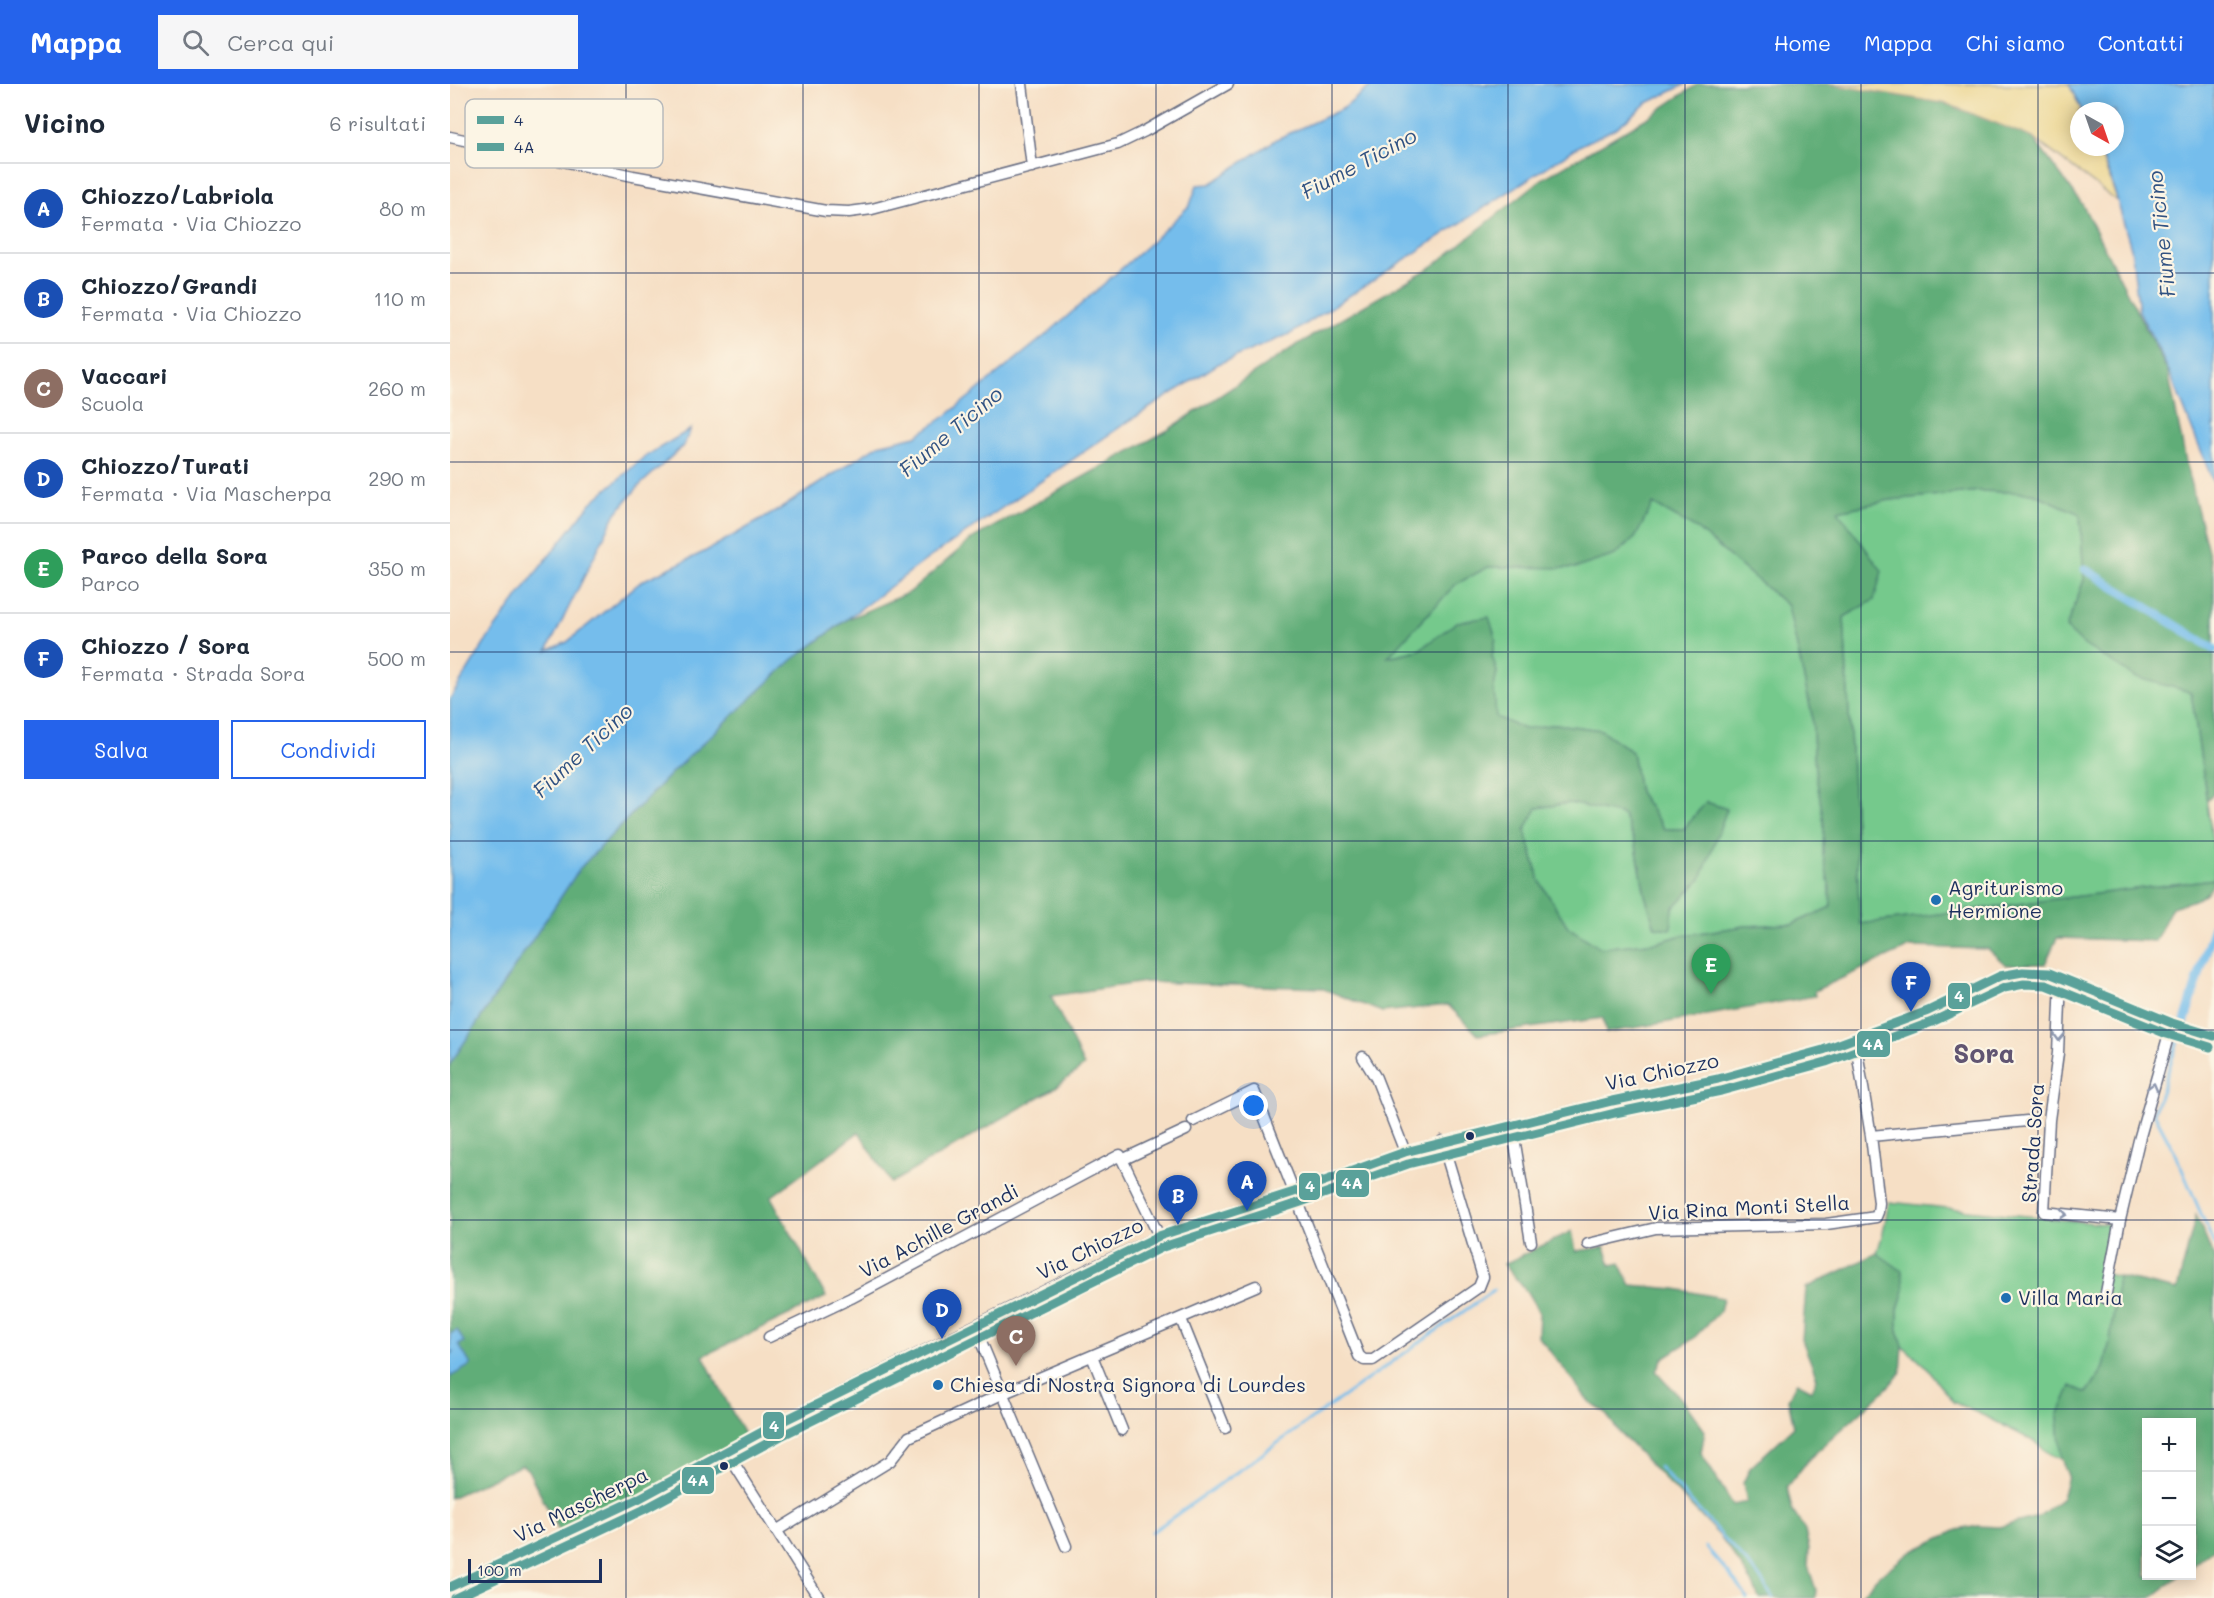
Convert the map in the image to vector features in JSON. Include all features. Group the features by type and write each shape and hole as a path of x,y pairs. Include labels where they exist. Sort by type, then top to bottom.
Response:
{"street":[{"path":"1022,84 1032,167"},
{"path":"595,168 826,211 849,212 872,209 1118,144 1228,84"},
{"path":"450,137 465,140"},
{"path":"1870,1136 1856,1039 1928,1011 2000,976 2023,972 2049,973 2172,1023 2214,1036"},
{"name":"Strada Sora","path":"2061,978 2058,1053 2049,1120 2044,1212 2120,1220"},
{"path":"2105,1298 2139,1140 2172,1023"},
{"name":"Via Chiozzo","path":"975,1327 1159,1236 1294,1192 1405,1152 1512,1125 1718,1079 1856,1039"},
{"path":"1363,1057 1376,1078 1405,1152"},
{"path":"1193,1121 1254,1091 1359,1356 1364,1360 1373,1360 1479,1287 1483,1277 1442,1142"},
{"name":"Strada Sora","path":"1870,1136 2027,1121"},
{"path":"1512,1125 1531,1242"},
{"name":"Via Achille Grandi","path":"769,1338 859,1294 1120,1155 1122,1160 1186,1130"},
{"name":"Via Rina Monti Stella","path":"1588,1244 1656,1228 1826,1224 1876,1217 1878,1203 1870,1136"},
{"path":"1122,1160 1159,1236"},
{"path":"776,1531 890,1461 909,1437 1004,1393 1256,1286"},
{"path":"1181,1318 1226,1428"},
{"path":"975,1327 1066,1546"},
{"name":"Via Mascherpa","path":"450,1587 638,1499 775,1425 975,1327"},
{"path":"1092,1356 1122,1430"},
{"path":"726,1451 819,1598"}],"green space":[{"path":"1698,84 1828,84 1912,96 1992,114 2033,138 2082,204 2168,372 2189,477 2214,574 2214,794 2207,801 2191,692 2135,677 2084,645 2066,628 2084,580 2080,514 2033,493 1980,491 1890,500 1838,511 1882,571 1874,600 1844,617 1860,924 2214,879 2209,891 2192,901 2172,907 2155,941 2057,938 2045,964 2006,965 1988,949 1910,947 1814,991 1815,996 1606,1033 1603,1018 1478,1035 1448,1005 1382,1012 1321,988 1145,982 1051,996 1084,1066 1053,1089 891,1183 859,1132 771,1197 826,1297 703,1356 749,1444 670,1489 564,1541 528,1470 522,1465 450,1498 450,1064 580,868 673,771 792,660 848,619 910,592 973,538 1168,430 1295,346 1433,266 1542,179 1647,118","holes":["1653,504 1697,529 1788,606 1812,715 1815,769 1824,823 1823,855 1831,907 1793,924 1745,926 1679,936 1659,942 1600,948 1568,927 1540,882 1525,830 1537,808 1570,803 1623,815 1636,845 1645,895 1655,927 1671,929 1673,908 1701,879 1727,809 1706,802 1684,829 1664,829 1639,792 1632,752 1601,730 1556,724 1524,729 1496,717 1494,687 1497,672 1492,656 1496,639 1489,617 1457,622 1419,650 1388,657 1456,584 1488,567 1576,568 1615,555 1635,538"]},
{"path":"1980,491 2033,493 2080,514 2084,580 2066,628 2135,677 2191,692 2214,852 2214,879 1860,924 1844,617 1874,600 1837,511 1890,500"},
{"path":"1652,503 1697,529 1788,606 1812,715 1815,769 1824,823 1823,855 1831,907 1793,924 1745,926 1679,936 1659,942 1599,948 1568,927 1540,882 1525,830 1537,808 1570,803 1623,815 1636,845 1645,895 1655,927 1670,929 1673,908 1701,879 1706,802 1684,829 1664,829 1639,792 1632,752 1601,730 1556,724 1524,729 1495,717 1494,687 1497,672 1492,656 1496,639 1457,622 1419,650 1387,657 1456,584 1488,567 1527,566 1635,538"},
{"path":"1889,1202 2114,1225 2103,1273 2118,1277 2110,1341 2104,1368 2087,1393 2071,1387 2058,1416 2061,1458 2054,1457 2033,1441 1991,1419 1953,1402 1926,1367 1903,1346 1898,1330 1898,1309 1904,1290 1877,1253"},
{"path":"2196,1215 2214,1258 2214,1548 2196,1563 2196,1418 2142,1418 2142,1580 2174,1580 2151,1598 1859,1598 1876,1578 1911,1552 1957,1530 1978,1526 1999,1527 2038,1517 2062,1498 2068,1476 2061,1458 2058,1416 2071,1386 2087,1393 2104,1368 2110,1341 2118,1277 2177,1290"},
{"path":"1572,1231 1576,1251 1605,1247 1611,1265 1620,1263 1631,1285 1676,1289 1723,1298 1720,1311 1693,1339 1663,1358 1656,1371 1685,1403 1705,1431 1701,1453 1733,1505 1747,1502 1743,1483 1750,1468 1794,1427 1788,1399 1797,1382 1812,1390 1817,1378 1802,1340 1806,1288 1877,1253 1902,1271 1904,1290 1898,1309 1898,1330 1903,1346 1901,1373 1810,1458 1787,1487 1792,1510 1805,1530 1809,1549 1808,1566 1816,1590 1815,1598 1759,1598 1752,1582 1721,1537 1619,1432 1604,1411 1591,1404 1538,1336 1539,1312 1527,1292 1504,1264"}],"sand":[{"path":"1829,84 2069,84 2078,102 2070,102 2070,156 2101,156 2118,202 2033,138 1947,104"}],"water":[{"name":"Fiume Ticino","path":"1373,84 1686,84 1647,103 1616,128 1579,146 1292,333 1218,364 1126,423 926,560 792,660 673,771 580,868 450,1064 450,699 488,638 591,503 644,457 691,429 683,446 640,485 616,513 547,651 567,642 642,581 704,552 780,509 878,445 916,436 947,415 1047,334 1147,246 1190,205 1197,185 1210,184 1277,139 1344,108"},
{"name":"Fiume Ticino","path":"2069,84 2214,84 2214,484 2169,371 2139,311 2131,248 2110,176 2102,156 2124,156 2124,102 2078,102"},
{"path":"457,1330 464,1342 459,1345 471,1365 450,1377 450,1354 453,1352 450,1351 450,1334"}],"waterway":[{"path":"2085,569 2214,649"},
{"path":"2184,1024 2214,926"},
{"path":"2181,1032 2154,1113 2175,1153 2214,1244"},
{"path":"1152,1532 1494,1290"},
{"path":"1659,1467 1758,1575 1773,1598"},
{"path":"1706,1547 1747,1598"}],"transit line":[{"name":"4","path":"450,1587 638,1499 775,1425 1159,1236 1294,1192 1405,1152 1612,1101 1718,1079 1823,1050 1928,1011 2000,976 2023,972 2049,973 2172,1023 2214,1036"},
{"name":"4A","path":"455,1598 643,1510 781,1436 1163,1247 1408,1164 1615,1113 1721,1091 1826,1062 1932,1022 2004,988 2024,984 2046,985 2167,1034 2210,1047"}],"place":[{"name":"Agriturismo Hermione","path":"1936,900"},
{"name":"Parco della Sora","path":"1711,994"},
{"name":"Chiozzo / Sora","path":"1911,1012"},
{"name":"Chiozzo/Labriola","path":"1247,1211"},
{"name":"Chiozzo/Grandi","path":"1178,1225"},
{"name":"Villa Maria","path":"2006,1298"},
{"name":"Chiozzo/Turati","path":"942,1339"},
{"name":"Vaccari","path":"1016,1366"},
{"name":"Chiesa di Nostra Signora di Lourdes","path":"938,1385"}],"district":[{"name":"Sora","path":"1984,1054"}]}
